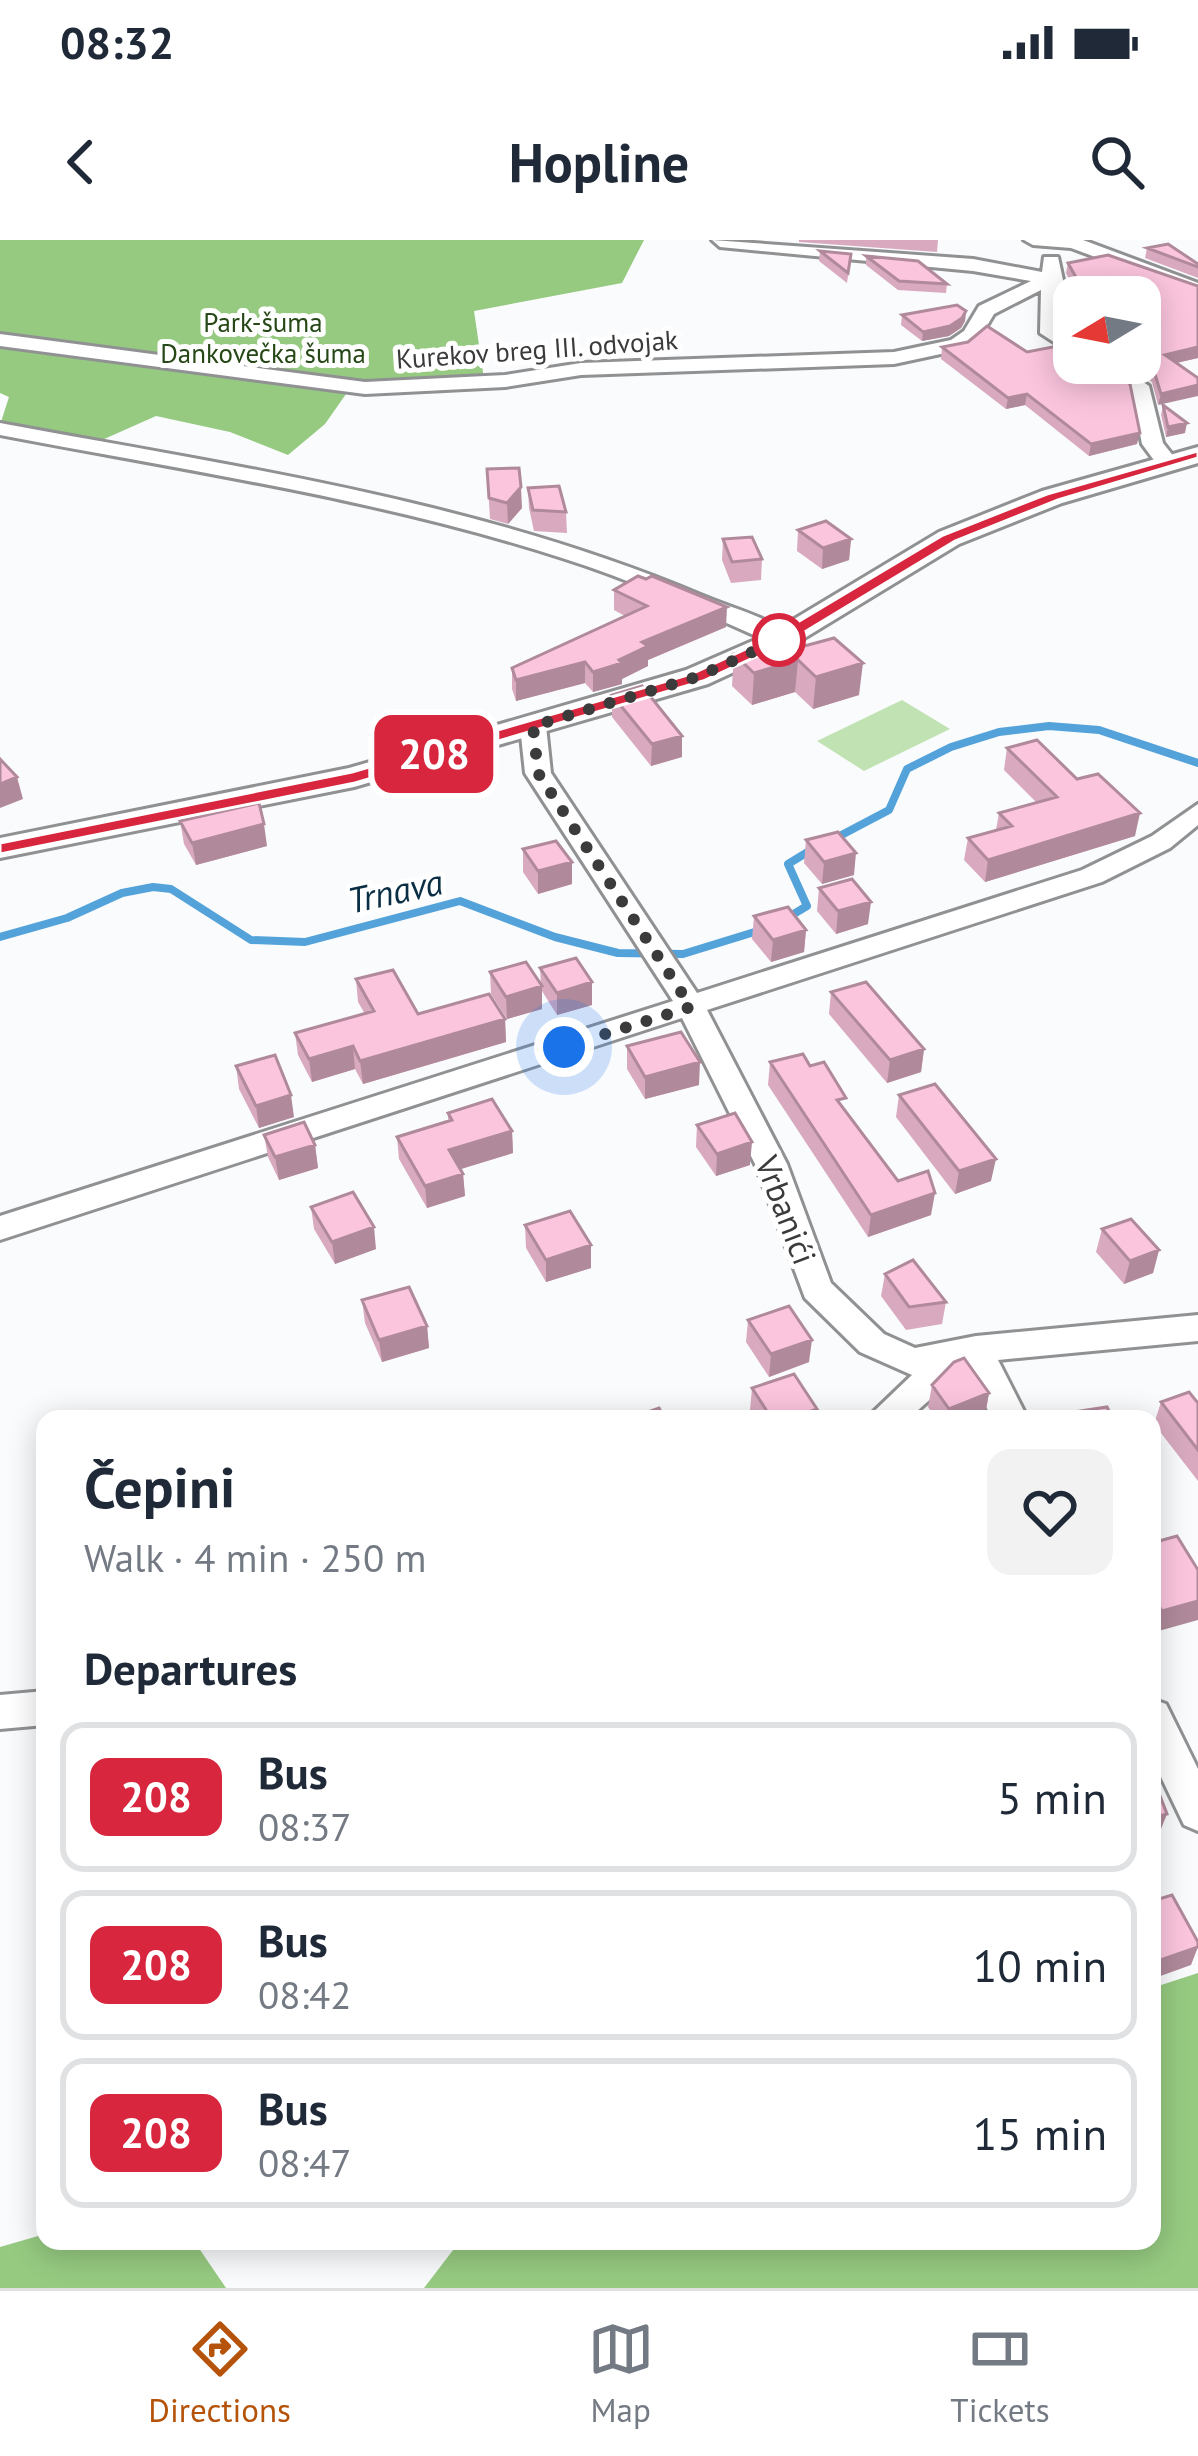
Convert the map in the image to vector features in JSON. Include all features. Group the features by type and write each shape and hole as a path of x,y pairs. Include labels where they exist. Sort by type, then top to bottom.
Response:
{"main road":[{"path":"0,848 355,777 697,677 782,639 949,538 1052,497 1198,455"}],"street":[{"path":"720,242 973,265 1053,280"},
{"path":"1053,278 1038,242 1074,243 1198,289"},
{"name":"Kurekov breg III. odvojak","path":"0,340 364,388 405,388 581,369 894,358 957,345 972,335 986,310 1018,291 1053,280"},
{"path":"1053,293 1053,335"},
{"path":"1133,384 1142,390 1153,444 1167,461"},
{"path":"0,429 193,462 545,545 638,576 782,639"},
{"name":"Vrbanići","path":"533,726 538,773 691,1007 771,1164 817,1289 872,1343 912,1362 976,1349 1198,1328"},
{"path":"0,1228 1091,876 1161,842 1198,812"},
{"path":"976,1349 1006,1410"},
{"path":"895,1410 932,1378 934,1358"},
{"path":"0,1712 36,1709"},
{"path":"1161,1735 1198,1812"}],"green space":[{"name":"Park-šuma Dankovečka šuma","path":"0,240 644,240 622,283 474,311 484,379 353,384 325,424 288,455 230,432 156,416 93,444 0,425 9,397 0,393"},
{"path":"902,700 950,729 864,771 817,741"},
{"path":"1198,1973 1198,2288 424,2288 453,2250 1161,2250 1161,1985"},
{"path":"36,2237 36,2250 200,2250 226,2288 0,2288 0,2247"}],"building":[{"path":"1168,244 1198,264 1198,267 1147,248"},
{"path":"820,251 851,254 848,273"},
{"path":"1108,255 1198,286 1198,347 1165,355 1198,378 1198,385 1161,394 1161,276 1075,276 1068,263"},
{"path":"866,256 918,261 947,284 899,281"},
{"path":"957,305 966,311 962,318 923,332 902,315"},
{"path":"987,326 1027,352 1053,347 1053,384 1130,384 1140,433 1091,444 1027,394 1008,398 942,347 968,342"},
{"path":"1163,405 1187,423 1168,427"},
{"path":"519,468 521,487 507,503 489,498 487,469"},
{"path":"559,486 566,512 533,510 528,488"},
{"path":"826,521 851,539 823,548 798,530"},
{"path":"752,537 762,559 732,562 723,539"},
{"path":"638,576 652,576 727,607 642,642 648,646 619,660 622,663 593,672 585,662 516,680 512,668 647,606 614,590"},
{"path":"834,638 863,663 816,677 798,660 754,673 734,654 786,639 797,648"},
{"path":"642,686 682,736 652,744 612,695"},
{"path":"1037,740 1077,779 1098,774 1140,813 988,860 968,838 1012,826 999,813 1057,797 1007,748"},
{"path":"0,759 17,777 0,784"},
{"path":"259,803 264,824 192,843 180,821"},
{"path":"838,832 856,853 824,862 806,840"},
{"path":"556,841 572,862 538,871 523,849"},
{"path":"852,879 871,902 838,911 819,888"},
{"path":"788,907 806,930 773,940 754,916"},
{"path":"576,958 592,982 557,993 540,968"},
{"path":"526,962 542,986 506,997 490,972"},
{"path":"393,970 418,1014 489,994 505,1019 360,1061 353,1046 309,1059 295,1033 374,1011 356,979"},
{"path":"866,982 924,1049 890,1060 831,992"},
{"path":"681,1032 700,1062 645,1077 627,1046"},
{"path":"803,1054 810,1066 824,1062 846,1098 837,1100 898,1181 928,1171 935,1193 871,1215 770,1062"},
{"path":"275,1055 291,1095 256,1106 236,1066"},
{"path":"935,1084 996,1159 959,1171 899,1095"},
{"path":"492,1099 512,1131 449,1150 463,1174 425,1186 397,1137 452,1120 448,1113"},
{"path":"735,1113 752,1142 717,1154 697,1125"},
{"path":"304,1122 315,1145 275,1157 264,1135"},
{"path":"353,1192 374,1227 332,1242 311,1207"},
{"path":"570,1211 591,1245 546,1260 525,1225"},
{"path":"1131,1219 1159,1250 1130,1261 1102,1229"},
{"path":"913,1260 946,1302 909,1307 885,1274"},
{"path":"409,1287 427,1326 379,1340 362,1300"},
{"path":"789,1306 812,1340 771,1354 748,1320"},
{"path":"964,1358 989,1393 949,1409 932,1385"},
{"path":"794,1374 817,1409 766,1410 752,1388"},
{"path":"1189,1392 1198,1403 1198,1450 1161,1402"},
{"path":"1177,1536 1198,1570 1198,1601 1162,1611 1161,1540"},
{"path":"1172,1895 1198,1947 1161,1960 1161,1898"}],"waterway":[{"name":"Trnava","path":"832,840 889,810 907,769 951,747 999,732 1049,726 1099,730 1198,763"},
{"name":"Trnava","path":"787,918 807,906 788,864 811,850"},
{"name":"Trnava","path":"0,937 67,918 122,893 153,887 171,889 251,940 305,942 460,901 555,937 618,953 683,954 761,930"}],"bus line":[{"name":"208","path":"0,849 355,777 697,677 782,639 949,538 1052,497 1198,455"}],"route":[{"path":"564,1047 691,1007 538,773 533,726 697,677 779,640"}]}
